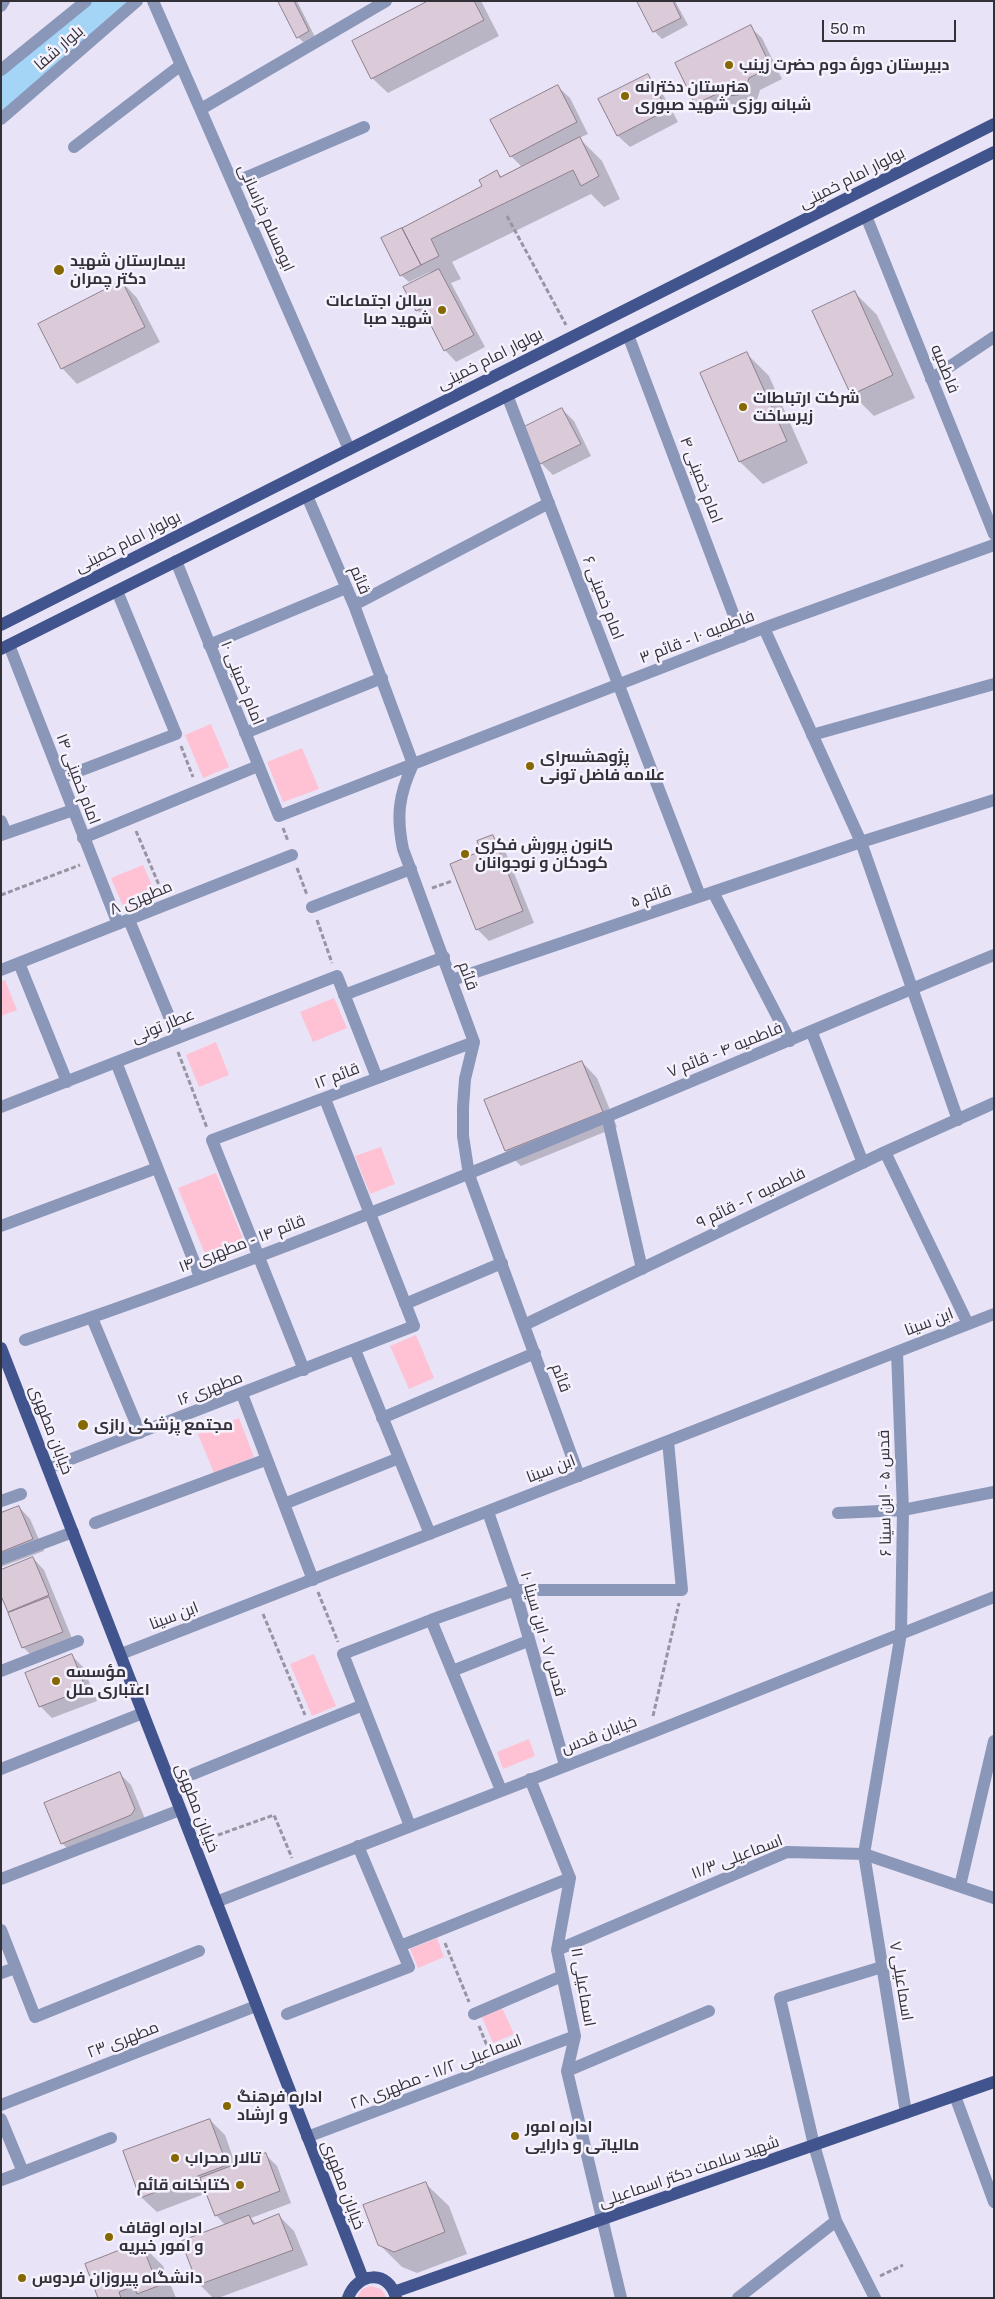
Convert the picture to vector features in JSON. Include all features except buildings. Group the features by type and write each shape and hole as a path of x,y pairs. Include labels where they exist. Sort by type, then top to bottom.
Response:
{"main road":[{"name":"بولوار امام خمینی","path":"1,625 994,124"},
{"path":"5,647 994,152"},
{"name":"خیابان مطهری","path":"1,1348 5,1369 48,1468 363,2279"},
{"name":"شهید سلامت دکتر اسماعیلی","path":"395,2295 603,2219 994,2082"},
{"path":"346,2297 356,2283 363,2279 378,2278 390,2286 395,2295"}],"street":[{"path":"1,6 4,1"},
{"name":"بلوار شفا","path":"1,70 86,1"},
{"name":"بلوار شفا","path":"1,119 137,1"},
{"name":"ابومسلم خراسانی","path":"154,1 349,449"},
{"path":"201,109 386,1"},
{"path":"74,147 181,65"},
{"path":"233,184 364,127"},
{"name":"فاطمیه","path":"866,216 994,534"},
{"name":"امام خمینی ۴","path":"628,335 742,637"},
{"path":"931,378 994,338"},
{"name":"امام خمینی ۶","path":"507,395 700,896"},
{"name":"قائم","path":"306,496 354,605 413,764 404,784 399,805 399,829 411,869 474,1042 465,1079 463,1107 463,1136 470,1175 580,1476"},
{"path":"354,605 549,503"},
{"name":"فاطمیه ۱۰ - قائم ۳","path":"279,816 764,628 994,545"},
{"name":"امام خمینی ۱۰","path":"176,561 279,816"},
{"path":"209,644 346,588"},
{"path":"61,778 176,734 117,591"},
{"path":"764,628 861,842 958,1120"},
{"name":"امام خمینی ۱۴","path":"5,647 61,778 92,860 123,922 176,1039"},
{"path":"245,733 382,678"},
{"path":"812,735 994,684"},
{"path":"83,838 258,766"},
{"name":"قائم ۵","path":"452,980 861,842 994,800"},
{"path":"3,829 73,810"},
{"name":"مطهری ۸","path":"1,970 292,855"},
{"path":"312,907 411,869"},
{"path":"713,892 790,1041"},
{"name":"فاطمیه ۴ - قائم ۷","path":"470,1175 994,955"},
{"path":"377,1078 344,995 444,957"},
{"path":"18,963 67,1082"},
{"name":"عطار تونی","path":"1,1107 337,976 344,995"},
{"path":"812,1033 863,1163"},
{"name":"قائم ۱۲","path":"212,1140 474,1042"},
{"path":"116,1062 200,1277"},
{"path":"325,1098 405,1304 502,1263"},
{"name":"فاطمیه ۲ - قائم ۹","path":"524,1325 885,1152 994,1103"},
{"path":"607,1116 642,1269"},
{"path":"212,1140 304,1370"},
{"path":"885,1152 968,1324"},
{"path":"1,1226 158,1168"},
{"name":"قائم ۱۴ - مطهری ۱۴","path":"25,1340 92,1318 470,1175"},
{"name":"مطهری ۱۶","path":"48,1468 414,1326 405,1304"},
{"name":"ابن سینا","path":"121,1654 994,1314"},
{"path":"92,1318 140,1433"},
{"path":"355,1350 430,1534"},
{"name":"قدس ۵ - ابن سینا ۶","path":"864,1854 901,1633 903,1510 897,1352"},
{"path":"382,1418 535,1353"},
{"path":"242,1394 313,1580"},
{"path":"410,1826 343,1654 515,1590 682,1590 668,1441"},
{"path":"284,1504 399,1458"},
{"path":"95,1523 266,1460"},
{"path":"838,1513 903,1510 994,1492"},
{"path":"1,1501 21,1494"},
{"name":"قدس ۷ - ابن سینا ۱۰","path":"488,1512 515,1590 528,1641 565,1765"},
{"path":"1,1559 73,1532"},
{"name":"خیابان قدس","path":"216,1902 994,1597"},
{"path":"431,1620 501,1790"},
{"path":"1,1671 78,1641"},
{"path":"452,1671 528,1641"},
{"path":"193,1774 363,1705"},
{"path":"1,1769 143,1713"},
{"path":"960,1886 994,1740"},
{"path":"400,1946 570,1878 530,1779"},
{"path":"1,1879 180,1810"},
{"path":"287,2014 409,1967 358,1846"},
{"name":"اسماعیلی ۱۱/۳","path":"557,1950 787,1852 864,1854 994,1898"},
{"name":"اسماعیلی ۷","path":"864,1854 906,2113"},
{"name":"اسماعیلی ۱۱","path":"570,1878 557,1950 575,2036 567,2071 621,2298"},
{"path":"1,1930 35,2017 199,1952"},
{"path":"875,2298 836,2221 814,2145 780,1998 882,1967"},
{"path":"1,1973 15,1968"},
{"path":"474,2014 562,1976"},
{"name":"مطهری ۲۳","path":"1,2105 256,2006"},
{"path":"567,2071 709,2011"},
{"name":"اسماعیلی ۱۱/۲ - مطهری ۲۸","path":"307,2137 575,2036"},
{"path":"954,2096 994,2202"},
{"path":"1,2119 23,2172"},
{"path":"1,2180 111,2138"},
{"path":"738,2298 836,2221"}],"path":[{"path":"507,216 572,336"},
{"path":"176,734 199,790"},
{"path":"131,818 167,905"},
{"path":"1,895 92,860"},
{"path":"420,893 452,881"},
{"path":"176,1039 212,1140"},
{"path":"313,1580 343,1654"},
{"path":"648,1734 682,1590"},
{"path":"258,1602 310,1727"},
{"path":"218,1835 274,1815 298,1870"},
{"path":"866,2282 903,2265"}],"shaded area":[{"path":"211,724 229,767 203,778 185,735"},
{"path":"302,748 319,789 283,802 267,762"},
{"path":"143,865 158,899 126,913 111,878"},
{"path":"5,980 17,1010 1,1016 1,982"},
{"path":"334,998 347,1028 313,1042 300,1012"},
{"path":"216,1042 229,1075 199,1087 186,1055"},
{"path":"381,1147 395,1184 370,1194 355,1156"},
{"path":"216,1173 243,1239 205,1254 178,1188"},
{"path":"416,1335 434,1378 409,1389 390,1346"},
{"path":"239,1418 254,1457 214,1473 198,1434"},
{"path":"314,1654 336,1706 312,1716 290,1664"},
{"path":"529,1739 535,1756 503,1769 497,1752"},
{"path":"437,1938 444,1957 418,1968 410,1949"},
{"path":"502,2008 514,2034 493,2043 482,2017"},
{"path":"371,2286 381,2289 387,2298 357,2298 362,2289"}],"waterway":[{"path":"1,96 112,1"}],"place":[{"name":"دبیرستان دورهٔ دوم حضرت زینب","path":"729,65"},
{"name":"هنرستان دخترانه شبانه روزی شهید صبوری","path":"625,96"},
{"name":"بیمارستان شهید دکتر چمران","path":"59,270"},
{"name":"سالن اجتماعات شهید صبا","path":"442,310"},
{"name":"شرکت ارتباطات زیرساخت","path":"743,407"},
{"name":"پژوهشسرای علامه فاضل تونی","path":"530,766"},
{"name":"کانون پرورش فکری کودکان و نوجوانان","path":"465,854"},
{"name":"مجتمع پزشکی رازی","path":"83,1425"},
{"name":"مؤسسه اعتباری ملل","path":"56,1681"},
{"name":"اداره فرهنگ و ارشاد","path":"227,2106"},
{"name":"اداره امور مالیاتی و دارایی","path":"515,2136"},
{"name":"تالار محراب","path":"175,2158"},
{"name":"کتابخانه قائم","path":"240,2185"},
{"name":"اداره اوقاف و امور خیریه","path":"109,2237"},
{"name":"دانشگاه پیروزان فردوس","path":"22,2278"}]}
